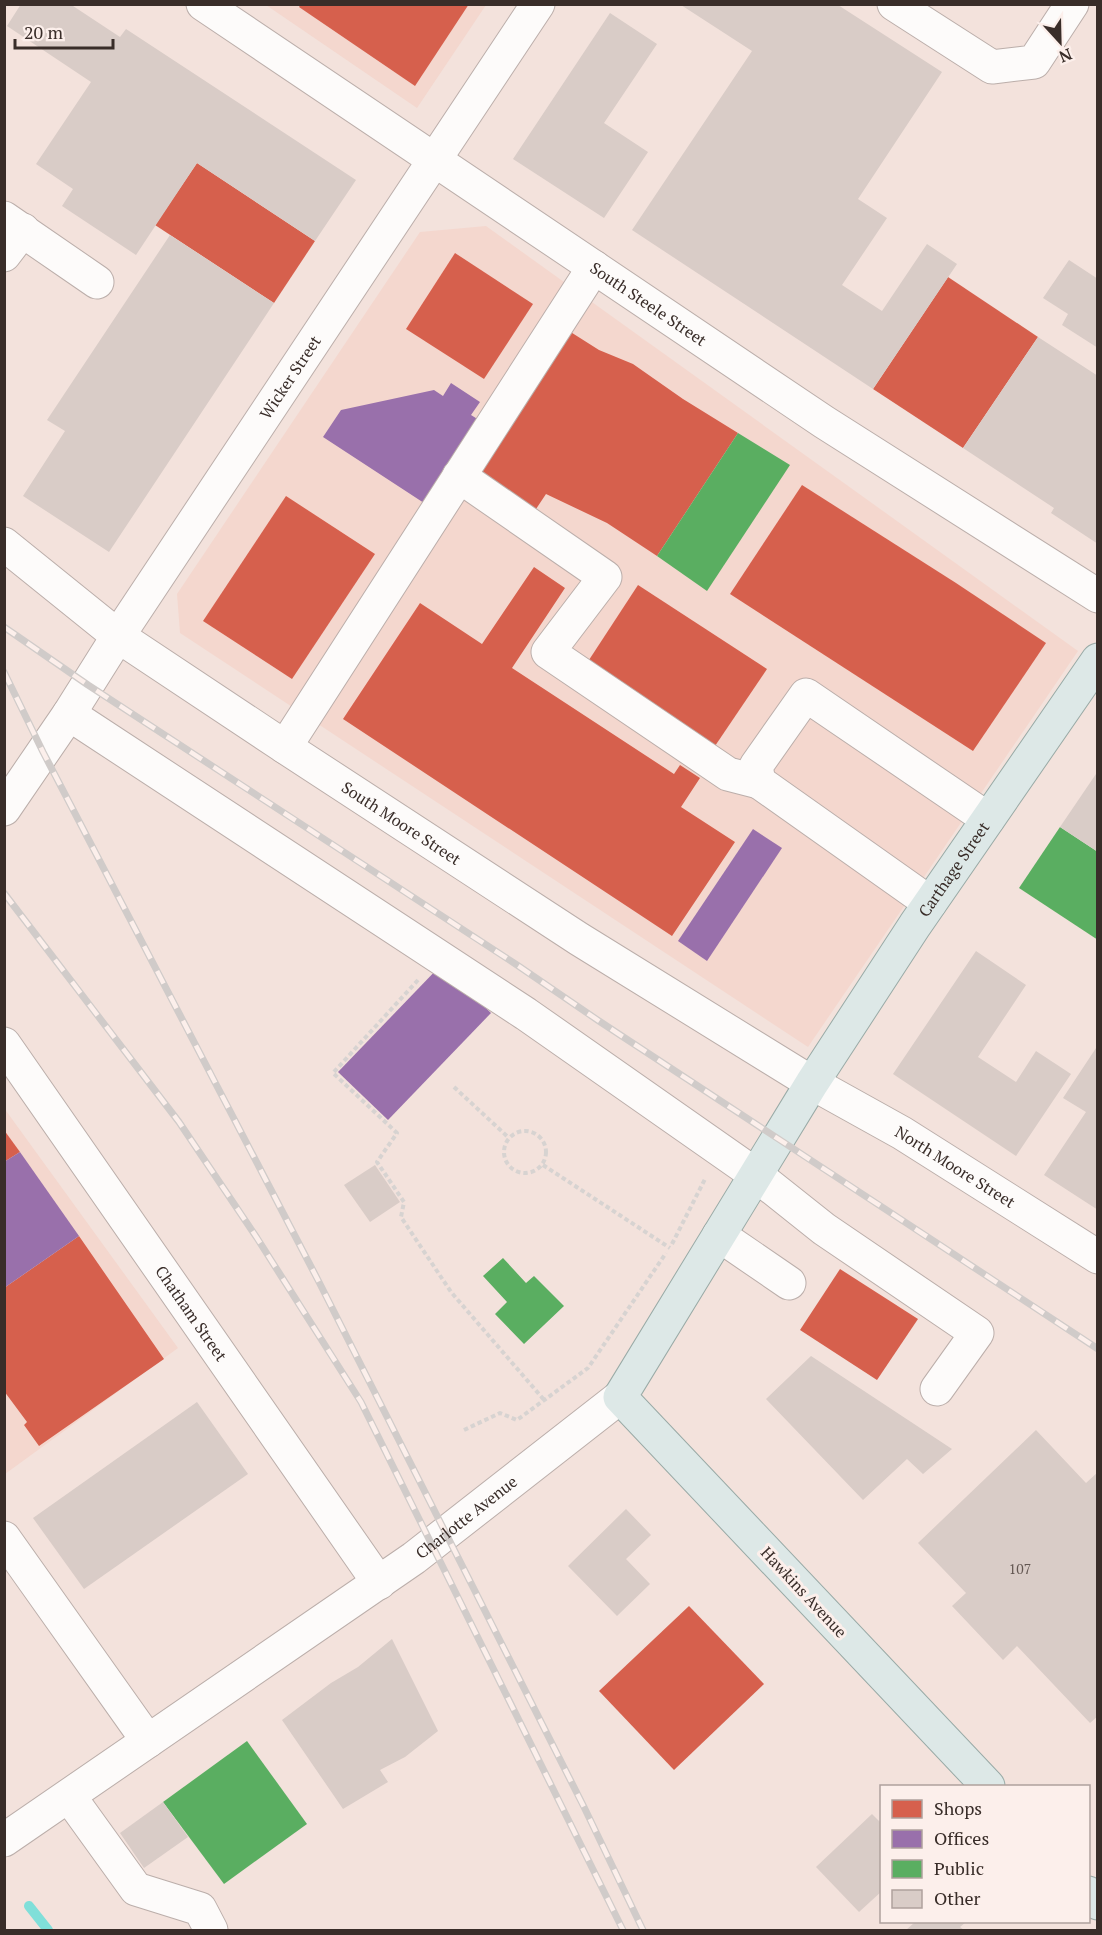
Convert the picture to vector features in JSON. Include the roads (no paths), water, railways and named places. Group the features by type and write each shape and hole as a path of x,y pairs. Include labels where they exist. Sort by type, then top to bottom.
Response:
{"main road":[{"name":"Carthage Street","path":"812,1083 930,903 1098,660"},
{"name":"Charlotte Avenue","path":"620,1397 812,1083"},
{"name":"Hawkins Avenue","path":"620,1397 987,1785"}],"street":[{"name":"South Steele Street","path":"203,4 824,422 1098,596"},
{"name":"Wicker Street","path":"4,809 538,4"},
{"path":"894,4 992,67 1034,62 1072,4"},
{"path":"10,235 97,282"},
{"path":"285,747 594,267"},
{"path":"459,476 605,577 548,652 728,774 759,782 930,903"},
{"name":"South Moore Street","path":"4,544 118,636 579,939 812,1083"},
{"path":"759,782 756,766 806,695 988,819"},
{"path":"69,714 526,1014 756,1174 824,1229 977,1333 937,1389"},
{"name":"Chatham Street","path":"4,1044 379,1583"},
{"name":"North Moore Street","path":"812,1083 902,1133 1098,1257"},
{"path":"719,1235 789,1283"},
{"name":"Charlotte Avenue","path":"4,1840 379,1583 620,1397"},
{"path":"4,1538 148,1741"},
{"path":"69,1796 136,1889 200,1909 211,1930"}],"waterway":[{"path":"29,1906 48,1930"}],"railway":[{"path":"4,627 88,685 1098,1349"},
{"path":"4,672 43,752 319,1282 584,1807 643,1930"},
{"path":"4,893 179,1122 257,1238 361,1402 623,1930"}]}
